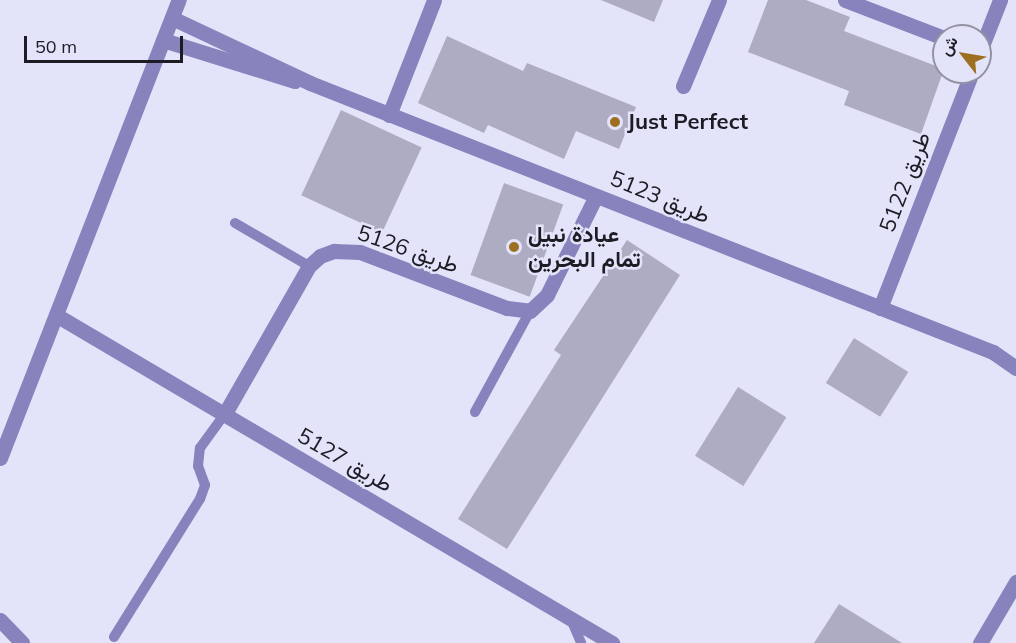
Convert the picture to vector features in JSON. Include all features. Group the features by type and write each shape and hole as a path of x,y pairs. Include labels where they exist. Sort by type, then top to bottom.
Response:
{"street":[{"path":"0,459 179,0"},
{"path":"389,115 434,0"},
{"path":"683,86 719,0"},
{"path":"845,0 932,33"},
{"path":"991,24 1000,0"},
{"name":"طريق 5123","path":"172,18 310,83 993,352 1016,368"},
{"name":"طريق 5123","path":"163,40 310,83"},
{"name":"طريق 5122","path":"880,308 967,84"},
{"path":"530,311 547,296 596,196"},
{"name":"طريق 5126","path":"309,266 334,251 360,252 507,308 530,311"},
{"path":"224,415 309,266"},
{"name":"طريق 5127","path":"56,315 612,643"},
{"name":"طريق 5123","path":"993,352 1016,353"},
{"path":"980,643 1015,586"},
{"path":"0,620 22,643"}],"lane":[{"path":"235,223 309,266"},
{"path":"475,412 530,311"},
{"path":"114,637 201,499 205,485 198,466 200,448 224,415"},
{"path":"571,619 581,643"}],"building":[{"path":"601,0 663,0 654,22"},
{"path":"768,0 806,0 850,17 844,31 932,64 932,84 939,84 921,134 844,105 849,91 748,52"},
{"path":"447,36 523,71 527,63 636,107 619,149 576,131 564,159 488,125 484,133 418,103"},
{"path":"341,110 422,148 382,233 301,195"},
{"path":"504,183 563,205 530,297 470,275"},
{"path":"627,240 680,275 507,549 458,519 561,355 554,350"},
{"path":"854,338 908,372 880,417 826,383"},
{"path":"738,387 786,417 743,486 695,456"},
{"path":"839,604 902,643 814,643"}],"place":[{"name":"Just Perfect","path":"615,122"},
{"name":"عيادة نبيل تمام البحرين","path":"514,247"}]}
